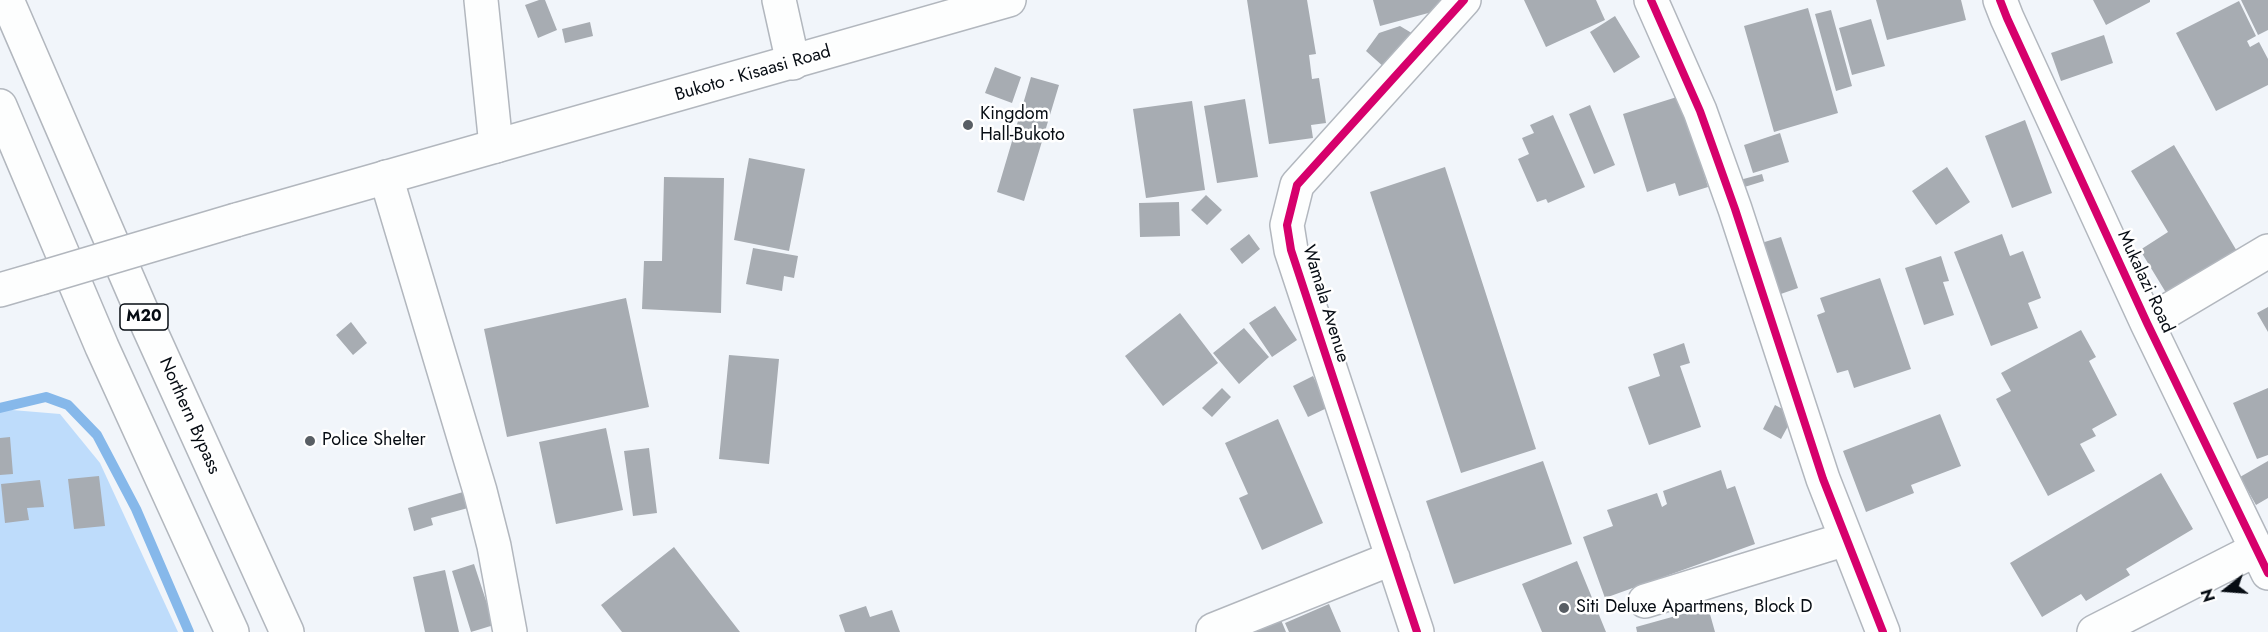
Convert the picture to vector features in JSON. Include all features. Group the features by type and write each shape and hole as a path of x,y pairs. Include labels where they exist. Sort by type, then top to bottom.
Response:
{"main road":[{"name":"Northern Bypass","path":"7,0 149,328 287,632"},
{"path":"481,0 496,146"},
{"path":"779,0 793,63"},
{"name":"Bukoto - Kisaasi Road","path":"0,290 236,220 1009,0"},
{"name":"Wamala Avenue","path":"1417,632 1291,250 1287,225 1297,185 1464,0"},
{"path":"1651,0 1680,62 1736,209 1823,478 1883,632"},
{"name":"Mukalazi Road","path":"2000,0 2147,323 2262,561"},
{"name":"M20","path":"0,106 102,347 232,632"},
{"path":"386,177 480,491 494,546 510,632"},
{"path":"2147,323 2268,251"},
{"path":"1645,601 1846,539"},
{"path":"1213,631 1393,558"},
{"path":"2094,632 2262,561"}],"shaded area":[{"path":"0,409 60,414 100,463 178,632 0,632"}],"building":[{"path":"545,0 557,30 538,38 525,5"},
{"path":"1247,0 1307,0 1316,54 1309,55 1312,79 1319,78 1326,123 1311,125 1313,138 1269,144"},
{"path":"1373,0 1444,0 1447,8 1380,26"},
{"path":"1524,0 1596,0 1605,20 1546,47"},
{"path":"1876,0 1961,0 1966,20 1887,40"},
{"path":"2093,0 2150,0 2150,2 2106,25"},
{"path":"2241,0 2268,0 2268,30 2258,35"},
{"path":"2239,1 2256,36 2247,41 2250,47 2259,42 2268,59 2268,85 2216,111 2176,33"},
{"path":"1808,8 1838,113 1774,132 1744,26"},
{"path":"1831,10 1852,86 1836,91 1815,14"},
{"path":"1615,16 1640,57 1614,73 1590,32"},
{"path":"1871,19 1885,66 1852,75 1839,28"},
{"path":"590,22 593,36 565,43 562,29"},
{"path":"1400,26 1415,35 1385,68 1366,51 1379,33"},
{"path":"2104,35 2113,63 2061,81 2051,53"},
{"path":"995,67 1021,77 1012,103 985,93"},
{"path":"1031,77 1059,85 1024,201 997,192"},
{"path":"1680,96 1708,187 1679,196 1675,183 1647,192 1623,114"},
{"path":"1245,99 1258,177 1217,183 1204,106"},
{"path":"1192,101 1205,190 1146,198 1133,109"},
{"path":"1590,105 1615,165 1594,174 1569,114"},
{"path":"1553,115 1585,187 1548,203 1546,199 1537,202 1518,159 1529,154 1522,138 1534,133 1530,125"},
{"path":"2025,120 2052,193 2012,208 1985,136"},
{"path":"1780,133 1789,162 1753,173 1744,145"},
{"path":"2174,145 2238,253 2168,296 2140,250 2168,232 2131,171"},
{"path":"749,158 805,169 789,251 734,240"},
{"path":"1445,167 1536,449 1461,473 1370,192"},
{"path":"1947,167 1970,202 1936,225 1912,191"},
{"path":"1762,174 1764,181 1738,189 1736,181"},
{"path":"664,177 724,178 721,313 642,309 644,261 662,261"},
{"path":"1206,195 1222,210 1207,225 1191,210"},
{"path":"1179,202 1180,236 1140,237 1139,203"},
{"path":"1249,234 1260,249 1242,264 1230,249"},
{"path":"2002,234 2010,256 2023,251 2041,298 2028,303 2038,328 1991,346 1954,252"},
{"path":"1781,237 1798,288 1775,296 1758,244"},
{"path":"753,248 798,256 794,278 784,276 782,291 746,284"},
{"path":"1941,256 1949,281 1943,282 1954,315 1924,325 1905,268"},
{"path":"1880,278 1911,369 1854,388 1848,370 1837,373 1817,315 1825,312 1820,298"},
{"path":"626,298 649,407 507,437 484,329"},
{"path":"1275,306 1297,340 1272,357 1249,323"},
{"path":"2268,307 2268,332 2257,313"},
{"path":"1180,313 1218,363 1163,406 1125,356"},
{"path":"351,322 367,343 353,355 336,335"},
{"path":"1244,328 1269,357 1239,384 1213,353"},
{"path":"2081,330 2096,357 2089,361 2117,415 2092,429 2096,436 2080,444 2095,471 2048,496 1996,399 2011,391 2001,373"},
{"path":"1684,343 1690,363 1680,366 1701,427 1649,445 1628,387 1660,376 1653,354"},
{"path":"729,355 779,359 769,464 719,459"},
{"path":"1313,376 1329,407 1308,417 1293,386"},
{"path":"1222,388 1231,397 1212,417 1202,408"},
{"path":"2268,388 2268,455 2257,459 2233,403"},
{"path":"1775,405 1794,415 1781,439 1763,429"},
{"path":"1940,414 1961,466 1911,485 1914,493 1866,512 1843,451"},
{"path":"1278,419 1323,523 1262,550 1239,498 1248,494 1225,443"},
{"path":"606,428 623,510 556,524 539,442"},
{"path":"10,437 13,474 0,475 0,438"},
{"path":"649,448 657,513 633,516 624,451"},
{"path":"1543,461 1572,544 1454,584 1426,501"},
{"path":"2268,461 2268,498 2256,505 2240,477"},
{"path":"1721,470 1727,489 1735,486 1755,544 1605,598 1583,537 1613,526 1607,510 1657,493 1662,507 1667,504 1663,491"},
{"path":"2161,473 2193,529 2126,569 2130,575 2086,601 2081,594 2042,617 2010,563"},
{"path":"99,476 105,526 74,529 68,479"},
{"path":"40,480 44,507 27,508 29,520 5,523 1,484"},
{"path":"463,492 468,508 431,518 433,525 414,531 408,508"},
{"path":"674,547 740,632 622,632 601,605"},
{"name":"Siti Deluxe Apartmens, Block D","path":"1577,561 1606,632 1542,632 1522,584"},
{"path":"474,564 494,625 471,632 452,571"},
{"path":"445,570 459,632 425,632 413,577"},
{"path":"1329,604 1341,632 1289,632 1285,623"},
{"path":"866,606 870,617 892,610 900,632 845,632 839,615"},
{"path":"1708,607 1715,632 1637,632 1636,627"},
{"path":"1281,620 1286,632 1255,632 1254,630"}],"waterway":[{"path":"0,408 46,397 68,405 97,435 136,509 189,632"}],"cycle path":[{"path":"1417,632 1291,250 1287,225 1297,185 1464,0"},
{"path":"1651,0 1700,111 1735,209 1823,479 1883,632"},
{"path":"2000,0 2147,323 2268,573"}],"place":[{"name":"Kingdom Hall-Bukoto","path":"968,125"},
{"name":"Police Shelter","path":"310,441"},
{"name":"Siti Deluxe Apartmens, Block D","path":"1564,608"}]}
